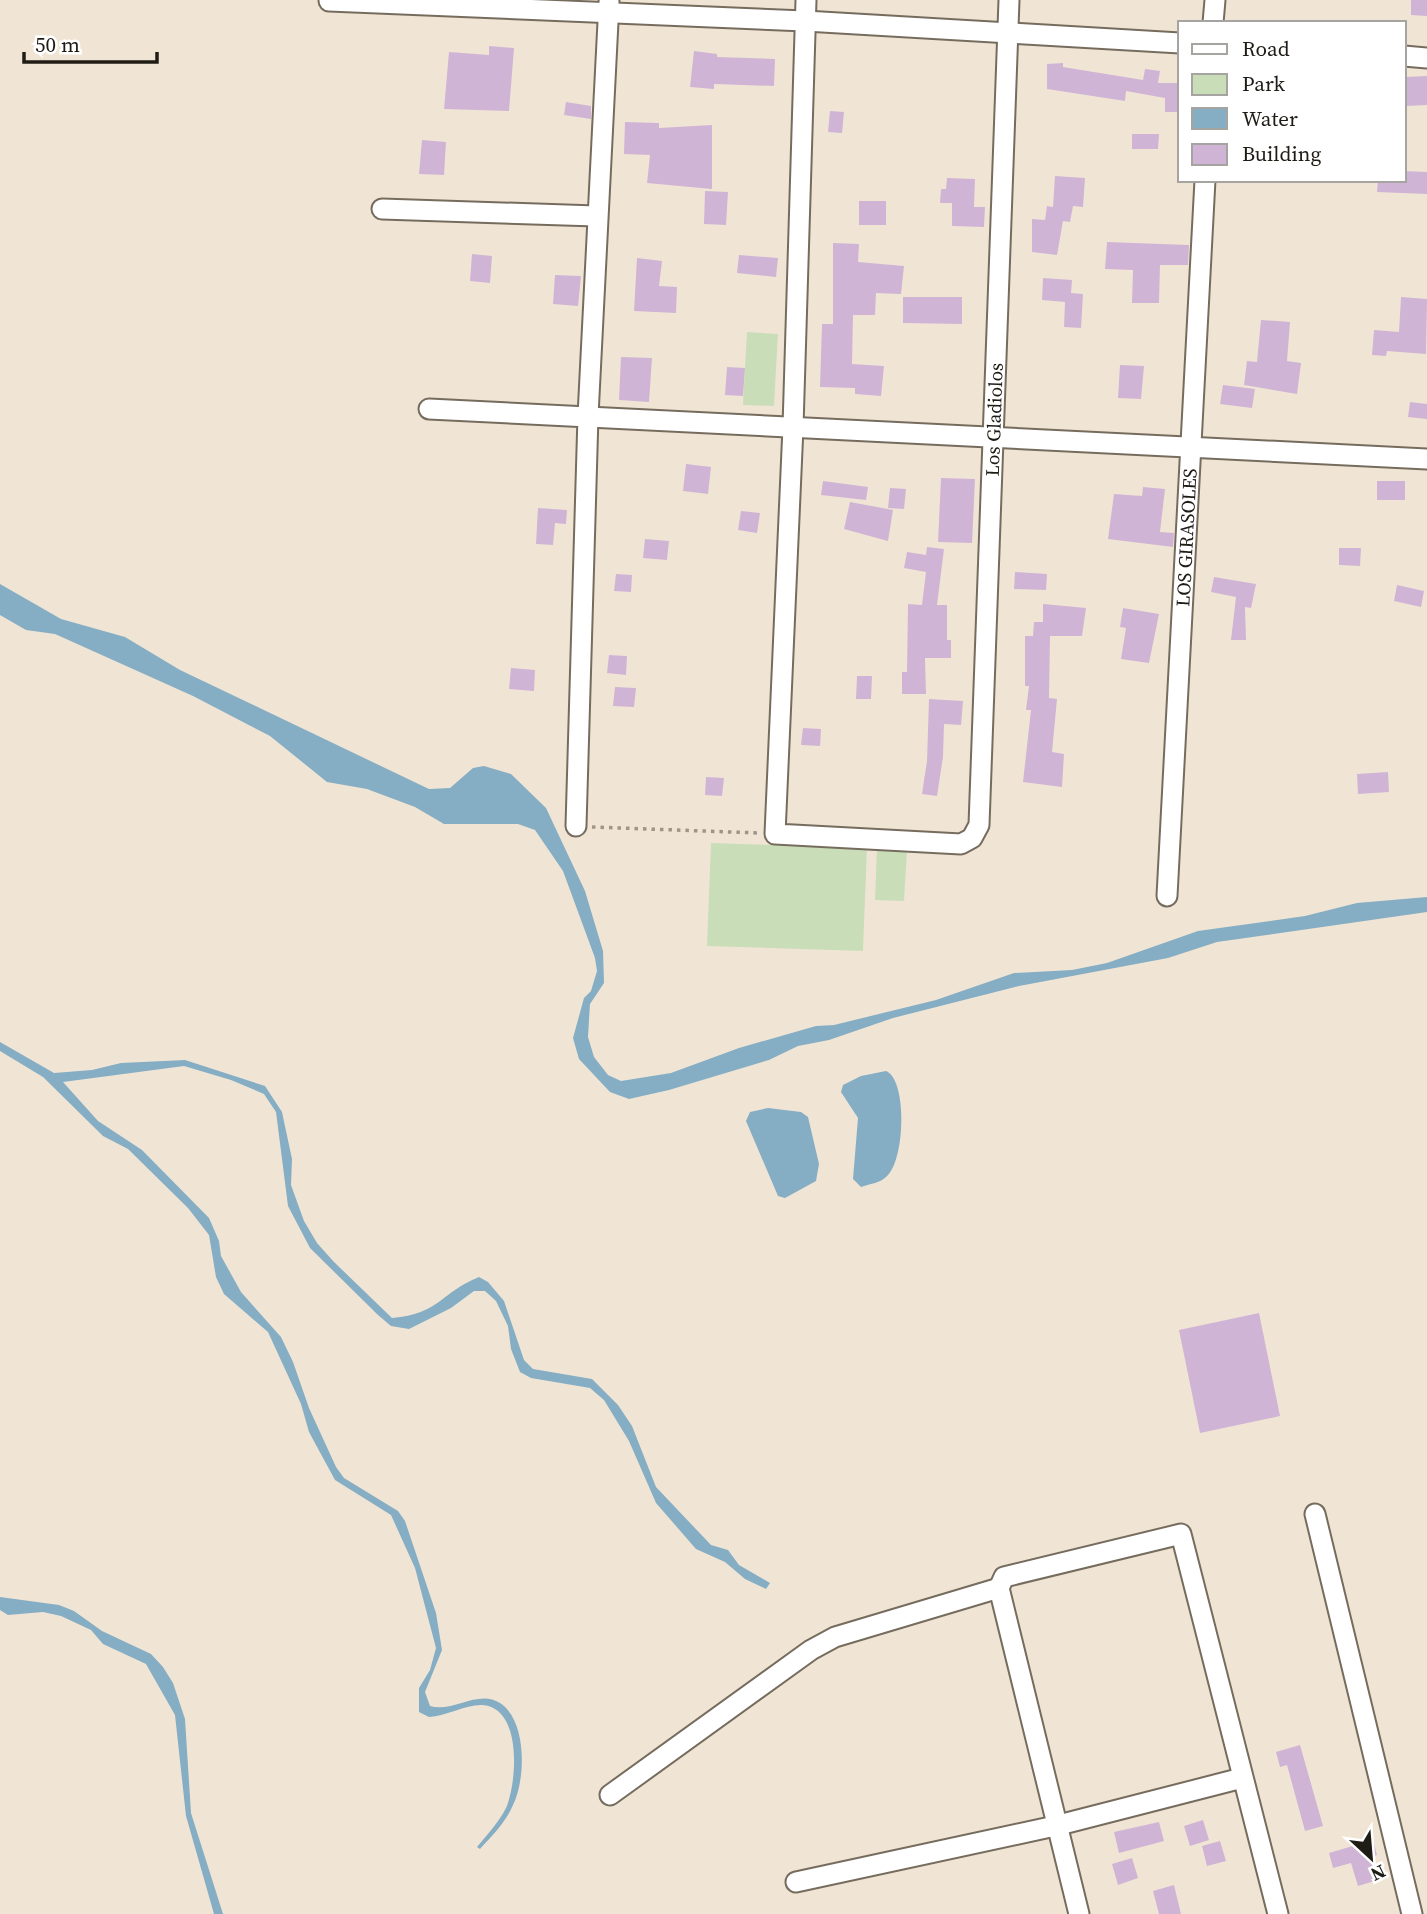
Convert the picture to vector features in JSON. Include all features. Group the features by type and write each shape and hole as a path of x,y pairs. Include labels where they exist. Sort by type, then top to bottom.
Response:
{"street":[{"path":"775,834 793,427 806,0"},
{"name":"Los Gladiolos","path":"775,834 961,844 972,838 979,825 1009,0"},
{"path":"1213,21 1215,0"},
{"path":"329,1 609,6 805,21 1178,43"},
{"path":"576,826 596,216 609,6"},
{"path":"1406,56 1427,58"},
{"name":"LOS GIRASOLES","path":"1167,896 1205,182"},
{"path":"382,209 596,216"},
{"path":"429,409 1427,459"},
{"path":"1315,1514 1412,1914"},
{"path":"1079,1914 1055,1826 999,1588 1004,1577 1181,1534 1278,1914"},
{"path":"610,1795 811,1650 835,1637 999,1588"},
{"path":"796,1882 1055,1826 1242,1778"}],"path":[{"path":"576,826 775,834"}],"green space":[{"path":"747,332 778,334 774,406 743,405"},
{"path":"711,843 867,848 863,951 707,946"},
{"path":"877,848 907,850 904,901 875,900"}],"water":[{"path":"0,584 61,619 125,637 180,670 429,789 450,788 473,768 484,766 511,774 546,808 585,891 603,951 604,983 590,1004 588,1037 594,1057 608,1075 621,1081 671,1073 739,1048 816,1026 834,1025 936,1000 1014,973 1072,970 1107,963 1198,931 1305,916 1357,903 1427,897 1427,912 1217,942 1168,958 1019,986 893,1018 829,1040 798,1046 769,1060 629,1099 610,1092 579,1059 573,1038 584,998 591,991 597,971 595,958 563,871 535,830 518,824 444,824 415,807 367,789 327,782 270,736 193,696 55,634 26,630 0,615"},
{"path":"0,1042 54,1073 92,1070 121,1063 185,1060 265,1086 282,1112 292,1159 291,1185 304,1221 317,1243 334,1262 392,1318 408,1316 431,1307 479,1277 488,1282 504,1301 524,1360 533,1369 592,1379 618,1405 632,1426 656,1487 711,1545 728,1550 739,1565 770,1583 766,1589 745,1579 725,1562 696,1549 656,1503 629,1441 604,1400 590,1388 531,1378 520,1372 511,1349 508,1326 496,1301 485,1291 474,1291 451,1308 409,1329 391,1326 310,1248 288,1206 276,1112 264,1094 231,1080 184,1066 63,1082 98,1121 142,1150 209,1218 219,1241 221,1256 241,1292 281,1337 336,1467 344,1478 398,1511 405,1521 436,1613 442,1650 425,1692 430,1706 448,1707 474,1700 492,1699 509,1711 515,1722 522,1751 517,1794 503,1823 480,1849 477,1847 500,1818 510,1796 514,1765 510,1731 504,1718 495,1709 481,1705 429,1717 419,1712 419,1688 430,1670 436,1648 415,1568 391,1515 335,1480 309,1432 301,1404 268,1332 224,1294 216,1277 209,1235 188,1208 128,1149 103,1136 43,1077 0,1051"},
{"path":"886,1071 898,1089 901,1105 897,1156 886,1177 861,1187 853,1179 858,1118 841,1092 843,1085 861,1076"},
{"path":"768,1108 801,1112 808,1117 819,1164 816,1181 785,1198 778,1196 746,1121 750,1112"},
{"path":"0,1597 59,1605 74,1611 102,1631 151,1654 163,1667 173,1683 185,1719 191,1813 223,1914 214,1914 186,1816 175,1715 146,1664 103,1644 91,1630 61,1616 43,1612 8,1615 0,1610"}],"building":[{"path":"1411,0 1427,0 1427,16 1411,15"},
{"path":"489,46 514,48 509,111 444,109 449,52 489,55"},
{"path":"694,51 717,54 717,57 775,59 774,86 714,84 714,89 690,87"},
{"path":"1063,63 1063,67 1143,80 1145,69 1160,71 1158,83 1178,83 1178,112 1165,112 1165,98 1126,91 1125,101 1047,89 1047,64"},
{"path":"1427,76 1427,105 1406,106 1406,77"},
{"path":"566,102 591,106 591,119 564,115"},
{"path":"830,111 844,112 842,133 828,132"},
{"path":"625,122 659,123 659,128 712,125 712,189 647,183 650,155 624,154"},
{"path":"1132,134 1159,134 1158,149 1132,149"},
{"path":"422,140 446,142 444,175 419,174"},
{"path":"1406,171 1427,172 1427,194 1377,192 1378,182 1406,182"},
{"path":"1055,176 1085,178 1083,207 1073,206 1070,222 1063,221 1057,255 1032,252 1032,219 1045,220 1047,206 1053,207"},
{"path":"947,178 975,179 974,207 985,207 984,227 952,226 952,203 940,203 941,189 946,189"},
{"path":"705,191 728,192 726,225 704,224"},
{"path":"859,201 886,201 886,225 859,225"},
{"path":"1107,242 1189,245 1188,265 1160,265 1159,303 1132,303 1133,270 1105,269"},
{"path":"833,243 859,244 858,262 904,266 901,294 876,293 875,315 853,315 852,364 884,366 881,396 855,394 855,388 820,387 822,324 833,324"},
{"path":"472,254 492,256 490,283 470,281"},
{"path":"739,255 778,258 776,277 737,273"},
{"path":"637,258 662,261 659,286 677,287 676,313 634,311"},
{"path":"555,275 581,276 578,306 553,304"},
{"path":"1043,278 1072,280 1071,293 1083,294 1081,328 1064,327 1065,302 1042,300"},
{"path":"903,297 962,297 962,324 903,323"},
{"path":"1401,297 1427,299 1426,354 1387,351 1386,356 1372,355 1374,330 1399,332"},
{"path":"1261,320 1290,322 1287,361 1301,363 1297,394 1244,385 1247,361 1257,362"},
{"path":"621,357 652,358 649,402 619,400"},
{"path":"1120,365 1144,366 1141,399 1118,398"},
{"path":"727,367 745,368 743,396 725,395"},
{"path":"1223,385 1255,389 1252,408 1220,404"},
{"path":"1410,402 1427,404 1427,419 1408,417"},
{"path":"686,464 711,467 708,494 683,491"},
{"path":"941,478 975,479 972,543 938,542"},
{"path":"823,481 868,487 866,500 821,495"},
{"path":"1377,481 1405,481 1405,500 1377,500"},
{"path":"1143,487 1165,489 1160,532 1174,533 1173,547 1108,539 1114,494 1142,496"},
{"path":"890,488 906,489 904,509 888,508"},
{"path":"850,502 893,510 888,541 844,529"},
{"path":"538,508 567,510 566,524 555,523 553,545 536,544"},
{"path":"741,511 760,513 757,533 738,530"},
{"path":"645,539 669,541 667,560 643,558"},
{"path":"927,547 944,549 937,605 947,605 947,640 951,640 951,658 925,658 926,694 902,694 902,672 907,672 908,604 922,605 926,572 904,568 907,552 926,555"},
{"path":"1339,548 1361,548 1360,566 1339,565"},
{"path":"1015,572 1047,574 1046,590 1014,589"},
{"path":"616,574 632,575 631,592 614,591"},
{"path":"1214,577 1256,584 1251,608 1245,607 1246,640 1231,640 1236,597 1211,592"},
{"path":"1397,585 1424,591 1421,607 1394,601"},
{"path":"1043,604 1086,608 1082,636 1050,636 1049,698 1057,699 1052,752 1064,754 1062,787 1023,782 1031,710 1026,710 1029,686 1025,686 1025,636 1033,636 1034,622 1043,622"},
{"path":"1123,608 1159,614 1149,663 1121,659 1126,628 1120,627"},
{"path":"609,655 627,656 626,675 607,673"},
{"path":"511,668 535,670 534,691 509,689"},
{"path":"857,676 872,676 871,699 856,699"},
{"path":"615,687 636,688 634,707 613,706"},
{"path":"929,699 963,701 961,725 944,724 943,757 937,796 922,794 927,761"},
{"path":"803,728 821,729 820,746 801,745"},
{"path":"1388,772 1389,792 1358,794 1357,774"},
{"path":"706,777 724,778 722,796 705,795"},
{"path":"1259,1313 1280,1416 1200,1433 1179,1330"},
{"path":"1300,1745 1323,1826 1305,1831 1287,1765 1280,1767 1276,1752"},
{"path":"1203,1820 1209,1840 1190,1846 1184,1826"},
{"path":"1159,1822 1164,1841 1119,1853 1114,1832"},
{"path":"1373,1840 1377,1855 1371,1857 1378,1880 1358,1886 1351,1863 1333,1868 1329,1853"},
{"path":"1220,1841 1226,1861 1207,1866 1202,1846"},
{"path":"1132,1858 1138,1878 1118,1885 1112,1864"},
{"path":"1174,1885 1181,1914 1159,1914 1153,1891"}]}
